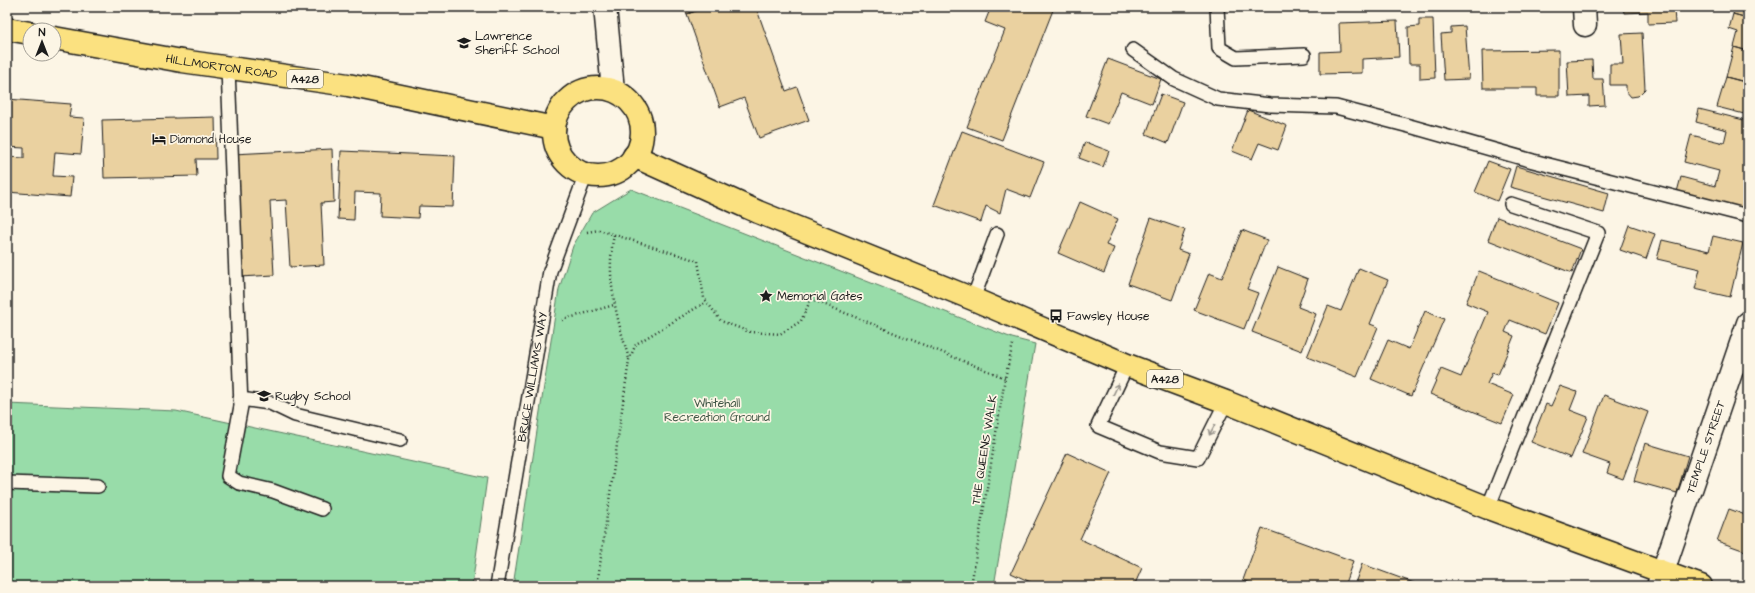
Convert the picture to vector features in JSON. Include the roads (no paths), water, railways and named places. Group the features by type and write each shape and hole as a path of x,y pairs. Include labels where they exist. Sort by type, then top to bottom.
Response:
{"highway":[{"path":"7,29 22,32"},
{"name":"HILLMORTON ROAD","path":"62,39 182,61 348,85 554,128"},
{"path":"600,87 613,90 625,96 634,106 640,118 642,131 640,144 634,156 628,163 613,173 595,175 586,174 576,169 566,161 559,151 555,140 554,128 557,115 564,104 574,95 586,89 600,87"},
{"name":"A428","path":"634,156 758,212 1019,318 1127,365 1226,402 1660,579 1701,586"}],"street":[{"path":"606,7 613,90"},
{"name":"TEMPLE STREET","path":"1660,579 1746,334"}],"lane":[{"path":"1217,7 1219,48 1236,58 1304,55"},
{"path":"1133,50 1174,79 1218,99 1270,105 1336,107 1534,161 1748,216"},
{"path":"228,68 241,406 228,476 239,483 273,491 322,509"},
{"name":"BRUCE WILLIAMS WAY","path":"497,586 550,271 586,174"},
{"path":"1488,508 1598,233 1511,204"},
{"path":"973,299 997,234"},
{"path":"1127,365 1098,426 1160,452 1198,458 1226,402"},
{"path":"240,399 270,403 295,415 400,440"},
{"path":"7,482 98,486"}],"place":[{"name":"Lawrence Sheriff School","path":"464,43"},
{"name":"Diamond House","path":"159,139"},
{"name":"Memorial Gates","path":"766,296"},
{"name":"Fawsley House","path":"1056,316"},
{"name":"Rugby School","path":"264,396"}],"park label":[{"name":"Whitehall Recreation Ground","path":"717,410"}]}
